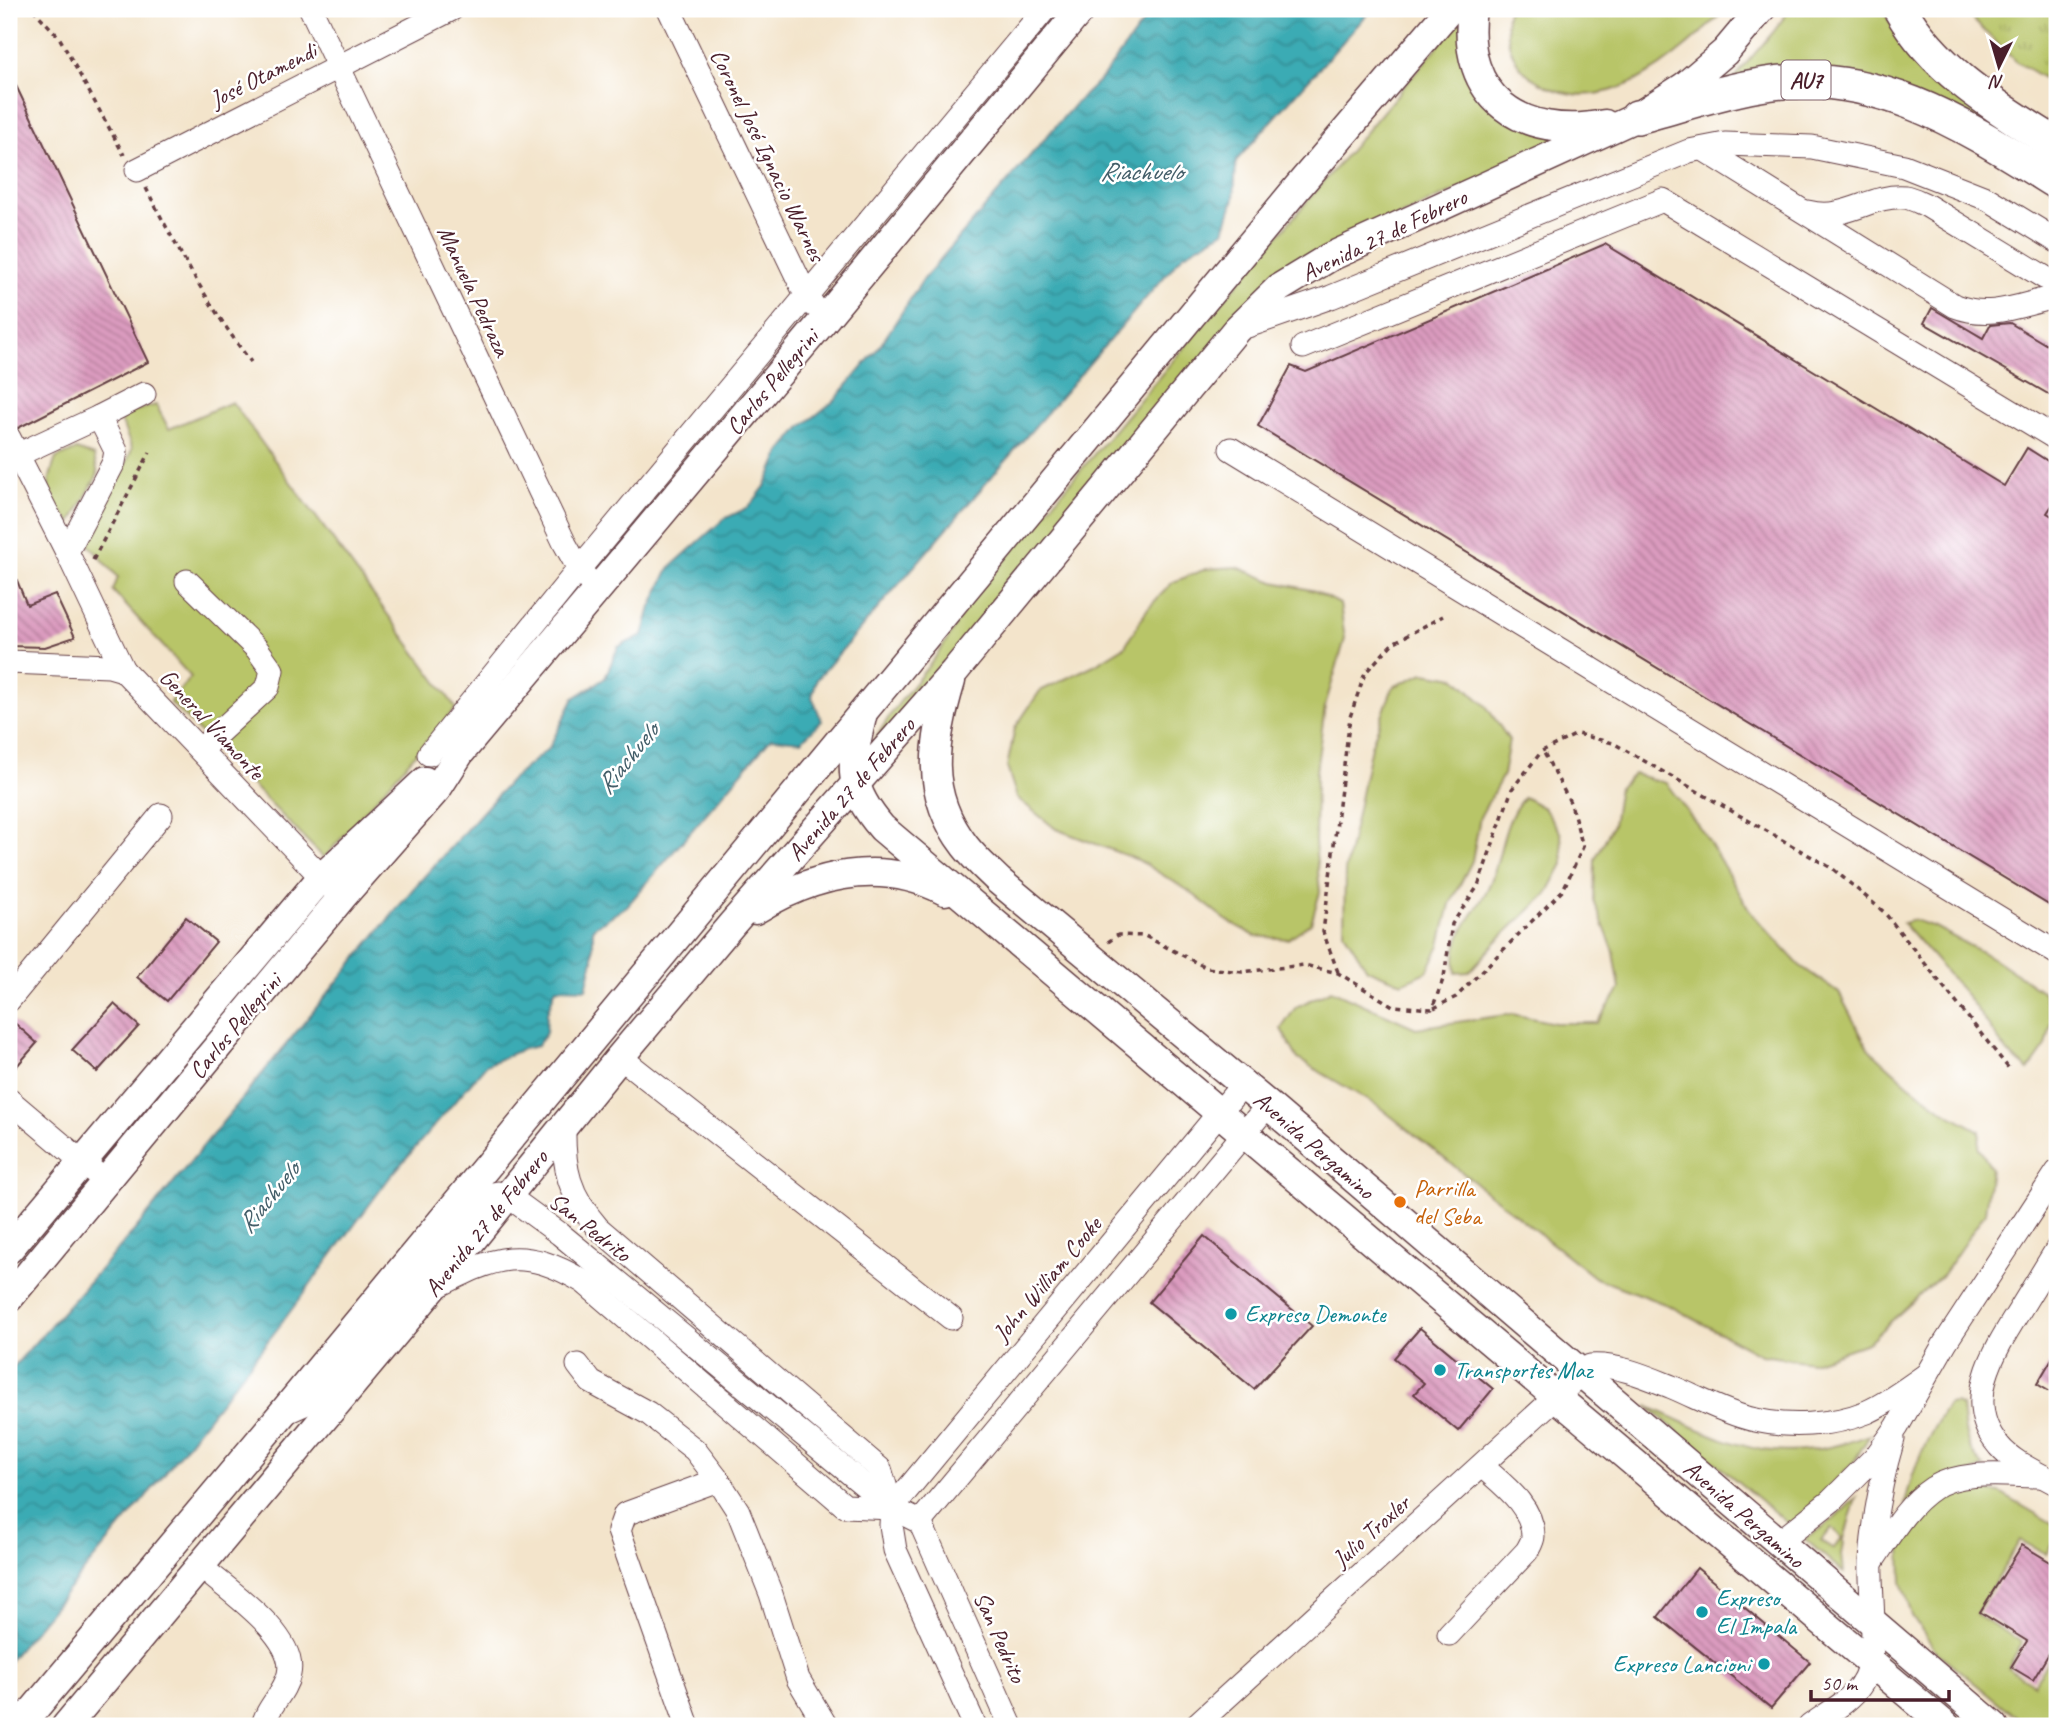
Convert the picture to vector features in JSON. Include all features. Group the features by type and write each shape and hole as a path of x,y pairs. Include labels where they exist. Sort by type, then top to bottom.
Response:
{"highway":[{"path":"1900,9 1910,27 1956,75 1984,99 2057,145"},
{"name":"AU7","path":"1637,117 1765,84 1813,80 1868,88 1920,104 1970,129 2057,183"}],"main road":[{"name":"Carlos Pellegrini","path":"9,1298 342,897 437,789 460,753 1081,9"},
{"name":"Avenida 27 de Febrero","path":"20,1726 281,1415 1297,188 1450,9"},
{"path":"1472,9 1470,37 1477,67 1493,97 1513,114 1542,125 1574,128 1637,117"},
{"name":"Avenida 27 de Febrero","path":"66,1726 433,1289 620,1057 732,924 954,672 1236,330 1279,288 1330,257 1637,117 1695,78 1725,52 1761,9"},
{"name":"Avenida Pergamino","path":"954,672 939,722 935,747 939,795 965,846 999,881 1268,1105 1994,1726"},
{"path":"855,785 853,767 863,713"},
{"name":"Carlos Pellegrini","path":"9,1249 321,878 393,809 460,753"},
{"name":"Avenida Pergamino","path":"855,785 868,811 882,828 967,902 1946,1726"},
{"path":"732,924 795,887 829,876 865,873 901,876 935,885 967,902"}],"street":[{"name":"Manuela Pedraza","path":"311,9 565,544 579,569 597,590"},
{"name":"José Otamendi","path":"137,170 452,9"},
{"name":"Coronel José Ignacio Warnes","path":"668,9 806,295 824,320"},
{"name":"Carlos Pellegrini","path":"429,754 1037,12"},
{"path":"1037,12 1055,40"},
{"path":"1236,330 1331,297 1689,151 1725,144 1812,147 1904,166 1988,199 2057,241"},
{"path":"1703,149 1955,306 1971,312 1990,313 2057,298"},
{"path":"1801,210 1821,216 1836,215 1888,198 1907,197 1926,205 2057,285"},
{"path":"1303,347 1663,200 2056,435"},
{"path":"123,670 13,446 99,417 144,394"},
{"path":"67,552 114,462 116,451 99,417"},
{"path":"1231,449 2057,953"},
{"path":"187,581 257,649 272,670 268,687 201,749"},
{"name":"General Viamonte","path":"9,662 110,666 123,670 342,897"},
{"path":"9,1000 161,815"},
{"path":"620,1057 951,1318"},
{"name":"John William Cooke","path":"891,1508 1243,1084"},
{"path":"9,1100 106,1181"},
{"path":"920,1522 1268,1105"},
{"name":"San Pedrito","path":"564,1126 565,1164 571,1189 583,1211 598,1228 880,1469 891,1508 895,1550 975,1726"},
{"path":"1778,1543 1831,1501 1877,1455 1897,1427 1926,1375 2055,1181"},
{"path":"281,1415 316,1399 488,1195 498,1192 508,1196"},
{"name":"San Pedrito","path":"508,1196 560,1234 891,1508 920,1522 1011,1726"},
{"path":"2051,1480 2010,1457 2000,1448 1991,1436 1982,1402 1984,1381 1995,1351 2057,1249"},
{"name":"San Pedrito","path":"433,1289 493,1260 514,1256 562,1269 584,1282 845,1506 891,1508"},
{"path":"578,1365 591,1382 648,1412 695,1450 718,1480 738,1511 771,1594 799,1679 826,1726"},
{"path":"1581,1374 1590,1366 1612,1367 1651,1379 1750,1419 1782,1424 1826,1423 1850,1418 1886,1402 1926,1375"},
{"name":"Julio Troxler","path":"1195,1726 1581,1374"},
{"path":"1810,1726 1856,1691 1870,1664 1871,1562 1879,1494 1897,1427"},
{"path":"1449,1634 1527,1551 1534,1537 1528,1517 1518,1499 1482,1465"},
{"path":"1871,1562 1914,1504 1939,1484 1965,1478 2051,1480"},
{"path":"688,1726 619,1531 625,1514 718,1480"},
{"path":"200,1566 267,1623 285,1644 290,1662 289,1675 263,1726"}],"path":[{"path":"91,563 150,452"},
{"path":"1338,973 1323,932 1350,717 1365,673 1394,643 1443,616"},
{"path":"1432,1009 1444,976 1452,925 1478,886 1512,789 1542,751 1577,734 1613,743 1833,869 1884,912 2010,1070"},
{"path":"1089,956 1118,934 1145,936 1207,968 1242,972 1304,965 1338,973 1393,1006 1432,1009 1456,997 1563,890 1583,847 1571,804 1542,751"}],"green space":[{"path":"1508,9 1726,9 1661,66 1636,81 1610,91 1584,95 1557,90 1523,70 1513,55 1507,37"},
{"path":"1790,9 1883,9 1905,44 1933,74 1997,128 1732,80"},
{"path":"1962,9 2057,9 2057,86 2015,61"},
{"path":"1465,14 1471,72 1579,135 1312,255 869,755 889,717 941,649 962,611"},
{"path":"232,402 456,708 324,858 170,702 191,677 113,591 118,577 83,538 124,468 132,449 119,415 156,405 169,429"},
{"path":"76,450 94,456 98,474 71,523 52,499 49,480 56,458"},
{"path":"1237,567 1274,582 1315,591 1340,604 1345,639 1325,706 1316,772 1315,843 1320,892 1311,923 1288,939 1255,936 1226,920 1189,891 1138,860 1056,829 1017,798 1007,767 1015,728 1040,691 1094,665 1125,646 1148,608 1173,582 1206,569"},
{"path":"1424,673 1456,678 1486,706 1509,740 1503,775 1480,817 1472,861 1450,904 1440,945 1427,972 1402,983 1367,969 1344,932 1345,871 1371,746 1393,687"},
{"path":"1634,774 1666,783 1705,835 1752,914 1799,965 1839,993 1868,1048 1908,1084 1947,1113 1980,1131 1979,1148 1991,1168 1985,1213 1943,1274 1867,1343 1812,1362 1761,1355 1670,1306 1596,1278 1378,1106 1298,1059 1281,1029 1296,1007 1331,990 1416,1028 1512,1014 1555,1023 1597,1023 1620,989 1614,952 1594,901 1595,859 1613,825 1619,787"},
{"path":"1524,797 1544,808 1561,834 1563,864 1547,894 1497,941 1469,972 1456,973 1456,947 1488,888 1510,819"},
{"path":"1914,920 1935,927 1996,960 2043,992 2052,1020 2046,1046 2029,1070 2008,1053 1967,996 1903,923"},
{"path":"1956,1403 1962,1406 1965,1431 1973,1454 1984,1467 1905,1504 1912,1477 1928,1440 1948,1404"},
{"path":"1647,1406 1709,1434 1759,1449 1787,1452 1811,1450 1870,1435 1853,1463 1791,1526"},
{"path":"1975,1490 2000,1493 2057,1526 2057,1536 2046,1554 2020,1540 1976,1614 2022,1642 2008,1668 2034,1684 2057,1645 2057,1726 2027,1726 1937,1652 1912,1616 1902,1581 1901,1549 1914,1522 1932,1503"},
{"path":"1856,1498 1844,1539 1831,1528 1821,1540 1833,1549 1841,1539 1844,1542 1844,1573 1805,1539 1834,1519"}],"water":[{"name":"Riachuelo","path":"1153,9 1372,9 1236,161 1234,199 1224,231 1183,255 817,679 812,697 822,721 801,741 771,738 627,906 593,928 593,960 586,989 556,988 547,1013 546,1033 537,1046 486,1065 390,1177 278,1328 153,1488 9,1661 9,1372 134,1231 413,889 510,781 549,748 574,698 605,678 618,647 643,635 651,607 669,568 724,519 749,507 766,485 780,453 800,428 835,400 880,346 924,278 1075,104 1102,78"}],"building":[{"path":"9,71 148,362 18,428 13,425 9,416"},
{"path":"1605,244 2004,486 2027,448 2057,467 2057,498 2047,513 2057,519 2057,910 1258,426 1291,366 1306,372"},
{"path":"1932,308 1983,338 1990,325 2010,323 2057,351 2057,399 1924,323"},
{"path":"9,561 27,605 55,594 75,637 45,647 9,646"},
{"path":"186,917 216,942 167,1001 137,977"},
{"path":"114,1004 139,1026 97,1072 72,1050"},
{"path":"9,1018 37,1043 9,1075"},
{"name":"Expreso Demonte","path":"1204,1236 1312,1326 1254,1389 1149,1302"},
{"name":"Transportes Maz","path":"1420,1328 1493,1389 1458,1431 1414,1394 1424,1383 1394,1358"},
{"path":"2057,1350 2057,1396 2037,1384"},
{"path":"2022,1545 2057,1566 2057,1640 2033,1680 2011,1667 2027,1641 1980,1612"},
{"path":"1697,1568 1810,1662 1771,1708 1658,1617"}],"place":[{"name":"Parrilla del Seba","path":"1400,1202"},
{"name":"Expreso Demonte","path":"1231,1314"},
{"name":"Transportes Maz","path":"1440,1370"},
{"name":"Expreso El Impala","path":"1702,1612"},
{"name":"Expreso Lancioni","path":"1764,1664"}]}
